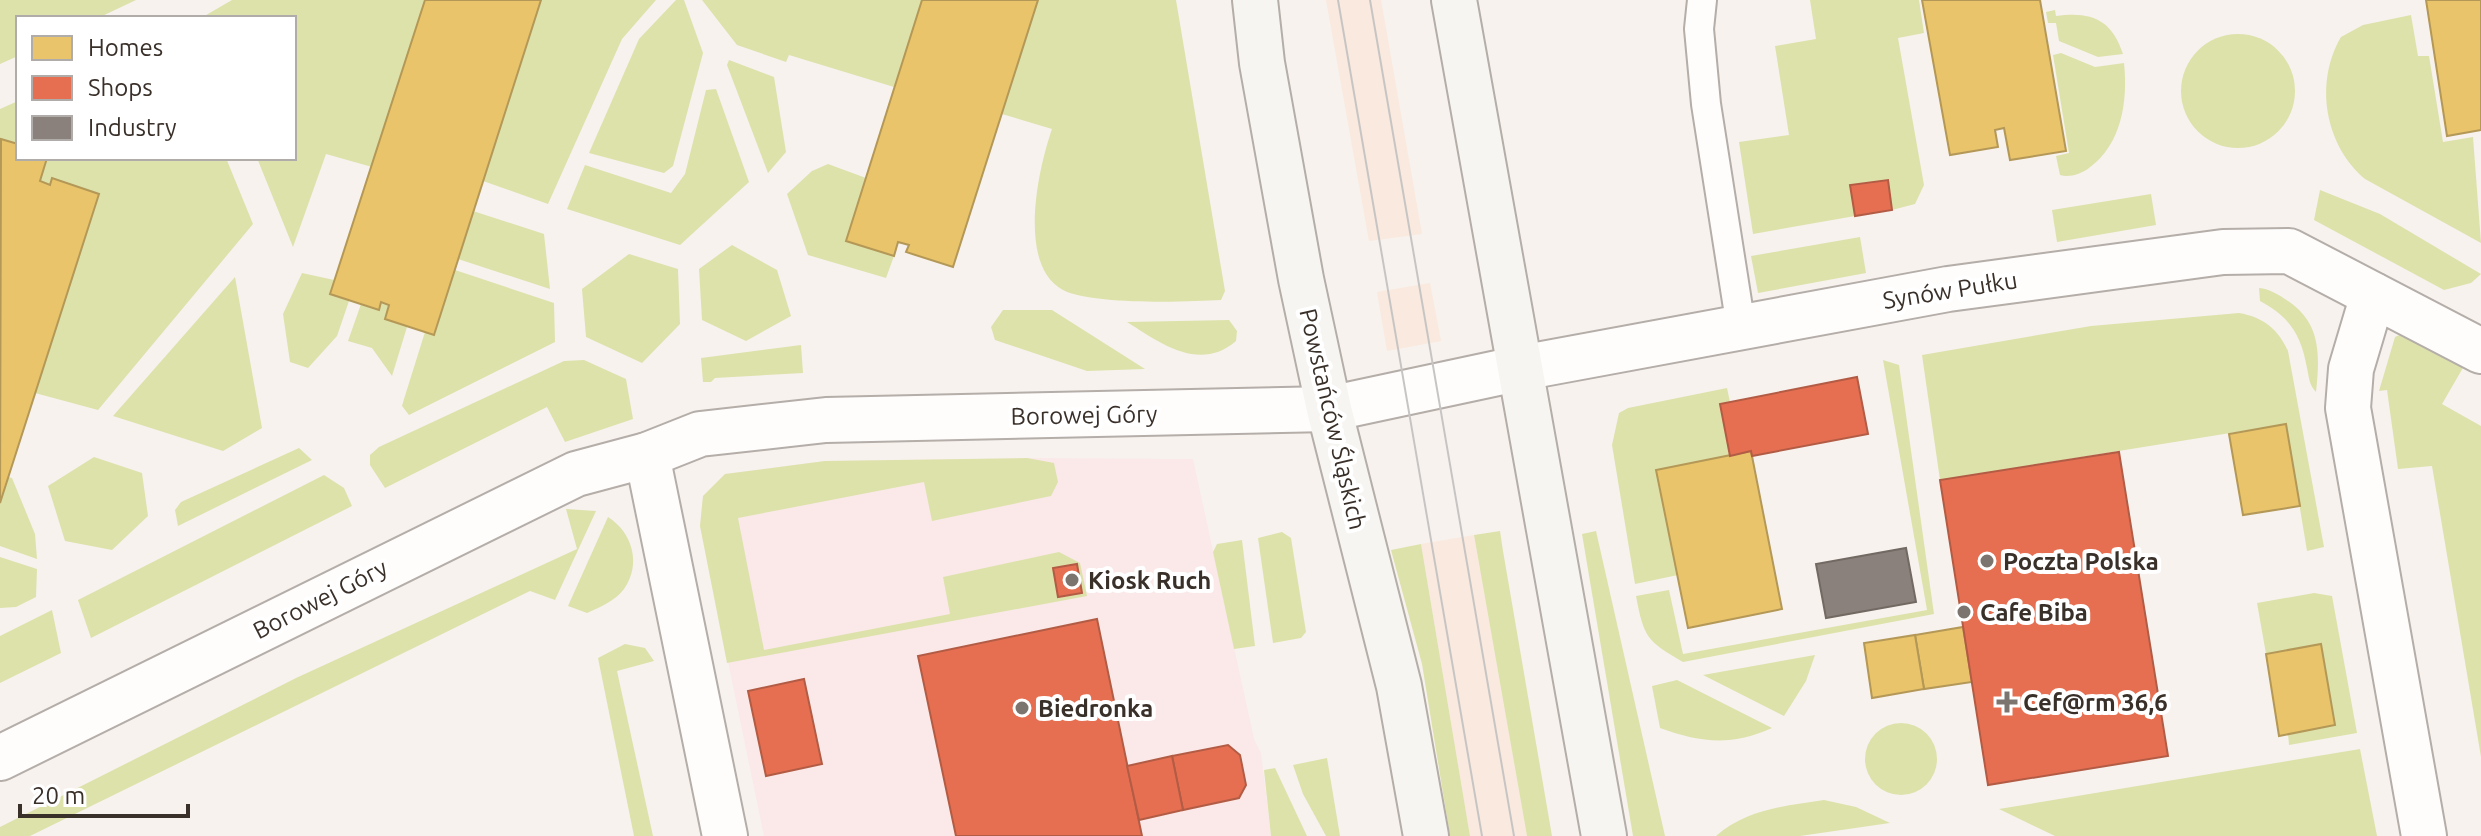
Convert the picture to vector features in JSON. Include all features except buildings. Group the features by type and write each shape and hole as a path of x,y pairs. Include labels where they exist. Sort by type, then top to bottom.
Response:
{"main road":[{"name":"Powstańców Śląskich","path":"1255,0 1262,63 1301,279 1329,409 1399,686 1426,836"},
{"path":"1454,0 1604,836"}],"street":[{"name":"Synów Pułku","path":"1521,368 2062,272 2232,252 2289,251 2481,351"},
{"path":"2373,295 2351,369 2348,408 2424,836"},
{"name":"Borowej Góry","path":"0,758 562,480 647,455 700,434 826,420 1329,409 1521,368"},
{"path":"647,455 725,836"}],"lane":[{"path":"1702,0 1699,29 1706,104 1741,327"}],"shaded area":[{"path":"1326,0 1381,0 1422,234 1369,241"},
{"path":"1430,283 1441,341 1387,351 1377,292"},
{"path":"1193,459 1254,739 1261,753 1271,836 764,836 700,526 703,496 725,474 825,461"},
{"path":"1474,535 1527,836 1470,836 1421,544"}],"green space":[{"path":"0,0 136,0 102,16 16,16 16,57 0,64"},
{"path":"232,0 425,0 372,167 326,154 293,247 258,160 296,160 296,16 204,16"},
{"path":"541,0 656,0 622,39 548,204 483,181"},
{"path":"676,0 684,0 703,53 673,166 664,173 589,153 639,39"},
{"path":"702,0 922,0 894,87 789,55 786,62 737,45"},
{"path":"1038,0 1176,0 1225,291 1221,300 1095,298 1063,290 1048,277 1035,238 1035,214 1037,190 1052,129 1002,114"},
{"path":"1810,0 1919,0 1924,33 1898,38 1924,185 1915,204 1892,210 1888,180 1851,185 1855,216 1753,234 1739,142 1789,135 1775,46 1816,39"},
{"path":"2055,10 2056,16 2079,15 2106,25 2123,54 2098,57 2059,41 2056,23 2048,23 2046,12"},
{"path":"2411,15 2418,56 2429,56 2443,142 2473,137 2481,243 2365,179 2351,165 2333,131 2326,93 2333,55 2341,37 2363,25"},
{"path":"2238,34 2260,38 2279,50 2291,69 2295,91 2291,113 2279,132 2260,144 2238,148 2216,144 2197,132 2185,113 2181,91 2185,69 2197,50 2216,38"},
{"path":"2061,53 2095,67 2124,63 2125,77 2120,121 2109,147 2089,168 2067,176 2060,175 2056,156 2069,153 2053,55"},
{"path":"729,60 774,77 786,152 768,173 727,65"},
{"path":"716,89 749,182 680,245 567,209 585,165 671,193 685,174 706,90"},
{"path":"16,102 16,143 2,139 0,143 0,109"},
{"path":"46,160 227,160 253,224 98,410 35,393 99,194 52,178 50,185 40,181"},
{"path":"828,164 866,178 846,241 894,256 886,278 808,255 787,194 812,171"},
{"path":"2320,190 2380,214 2481,274 2471,283 2444,290 2314,220"},
{"path":"2151,194 2156,225 2057,242 2052,210"},
{"path":"473,211 544,234 550,289 458,259"},
{"path":"1860,237 1866,273 1758,293 1751,256"},
{"path":"732,245 777,270 791,316 746,341 702,320 699,269"},
{"path":"629,254 678,269 680,324 642,363 586,337 582,289"},
{"path":"455,270 554,303 555,342 409,415 402,406 425,332 435,334"},
{"path":"302,273 334,280 330,294 349,301 337,336 308,368 290,362 283,314"},
{"path":"235,277 262,428 223,451 113,416"},
{"path":"2259,288 2285,299 2307,319 2318,353 2316,392 2297,337 2279,314 2260,301"},
{"path":"381,302 389,305 385,319 407,327 392,376 372,348 348,341 361,304 379,310"},
{"path":"1003,310 1052,310 1145,369 1087,371 995,340 991,327"},
{"path":"2239,313 2269,325 2288,351 2324,547 2307,551 2286,424 1940,480 1922,355 2091,326"},
{"path":"1229,320 1237,331 1236,341 1208,354 1180,351 1127,322"},
{"path":"2404,333 2464,366 2442,404 2481,426 2481,757 2432,466 2398,469 2387,390 2379,391 2395,337"},
{"path":"801,345 803,373 715,378 711,382 703,382 701,358"},
{"path":"584,360 626,379 633,419 565,442 547,407 385,488 370,465 370,455 379,447 564,361"},
{"path":"1883,360 1899,365 1934,614 1683,662 1654,643 1645,630 1636,596 1669,590 1683,654 1927,610"},
{"path":"1727,388 1730,402 1720,404 1730,456 1678,575 1635,584 1612,445 1619,413 1628,408"},
{"path":"299,448 312,460 178,526 175,510 181,502"},
{"path":"94,457 142,473 148,516 112,550 65,541 48,486"},
{"path":"1027,458 1054,463 1058,482 1051,496 932,521 924,482 738,518 764,650 950,614 943,577 1059,552 1080,563 1087,596 727,663 700,526 703,496 725,474 825,461"},
{"path":"324,475 344,488 352,506 91,638 78,600"},
{"path":"8,477 12,478 35,534 37,559 0,546 0,503"},
{"path":"566,509 596,511 555,600 530,591 30,836 0,836 0,827 296,678 577,549"},
{"path":"608,517 628,540 632,549 632,569 620,593 587,613 568,606"},
{"path":"1500,531 1552,836 1527,836 1474,535"},
{"path":"1596,531 1665,836 1633,836 1582,534"},
{"path":"1282,532 1291,538 1306,632 1301,638 1273,643 1258,538"},
{"path":"1242,540 1255,646 1234,649 1213,552 1217,544"},
{"path":"1421,544 1470,836 1450,836 1422,664 1391,550"},
{"path":"0,557 37,569 36,597 16,607 0,608"},
{"path":"2314,593 2332,596 2357,733 2289,745 2288,734 2321,644 2266,654 2257,603"},
{"path":"52,610 61,653 0,683 0,636"},
{"path":"625,644 645,648 654,661 617,671 653,836 634,836 598,658"},
{"path":"1815,655 1806,681 1784,716 1703,675"},
{"path":"1677,680 1772,728 1743,738 1716,740 1689,737 1660,728 1652,686"},
{"path":"1901,723 1921,729 1931,739 1937,759 1931,779 1921,789 1901,795 1881,789 1871,779 1865,759 1871,739 1881,729"},
{"path":"2360,749 2377,836 2055,836 1999,809"},
{"path":"1327,758 1340,836 1326,836 1303,794 1293,765"},
{"path":"1275,768 1307,836 1271,836 1264,770"},
{"path":"1824,800 1856,807 1890,823 1800,836 1716,836 1754,814"}],"tram line":[{"path":"1338,0 1482,836"},
{"path":"1370,0 1514,836"}],"place":[{"name":"Poczta Polska","path":"1987,561"},
{"name":"Kiosk Ruch","path":"1072,580"},
{"name":"Cafe Biba","path":"1964,612"},
{"name":"Cef@rm 36,6","path":"2007,702"},
{"name":"Biedronka","path":"1022,708"}]}
